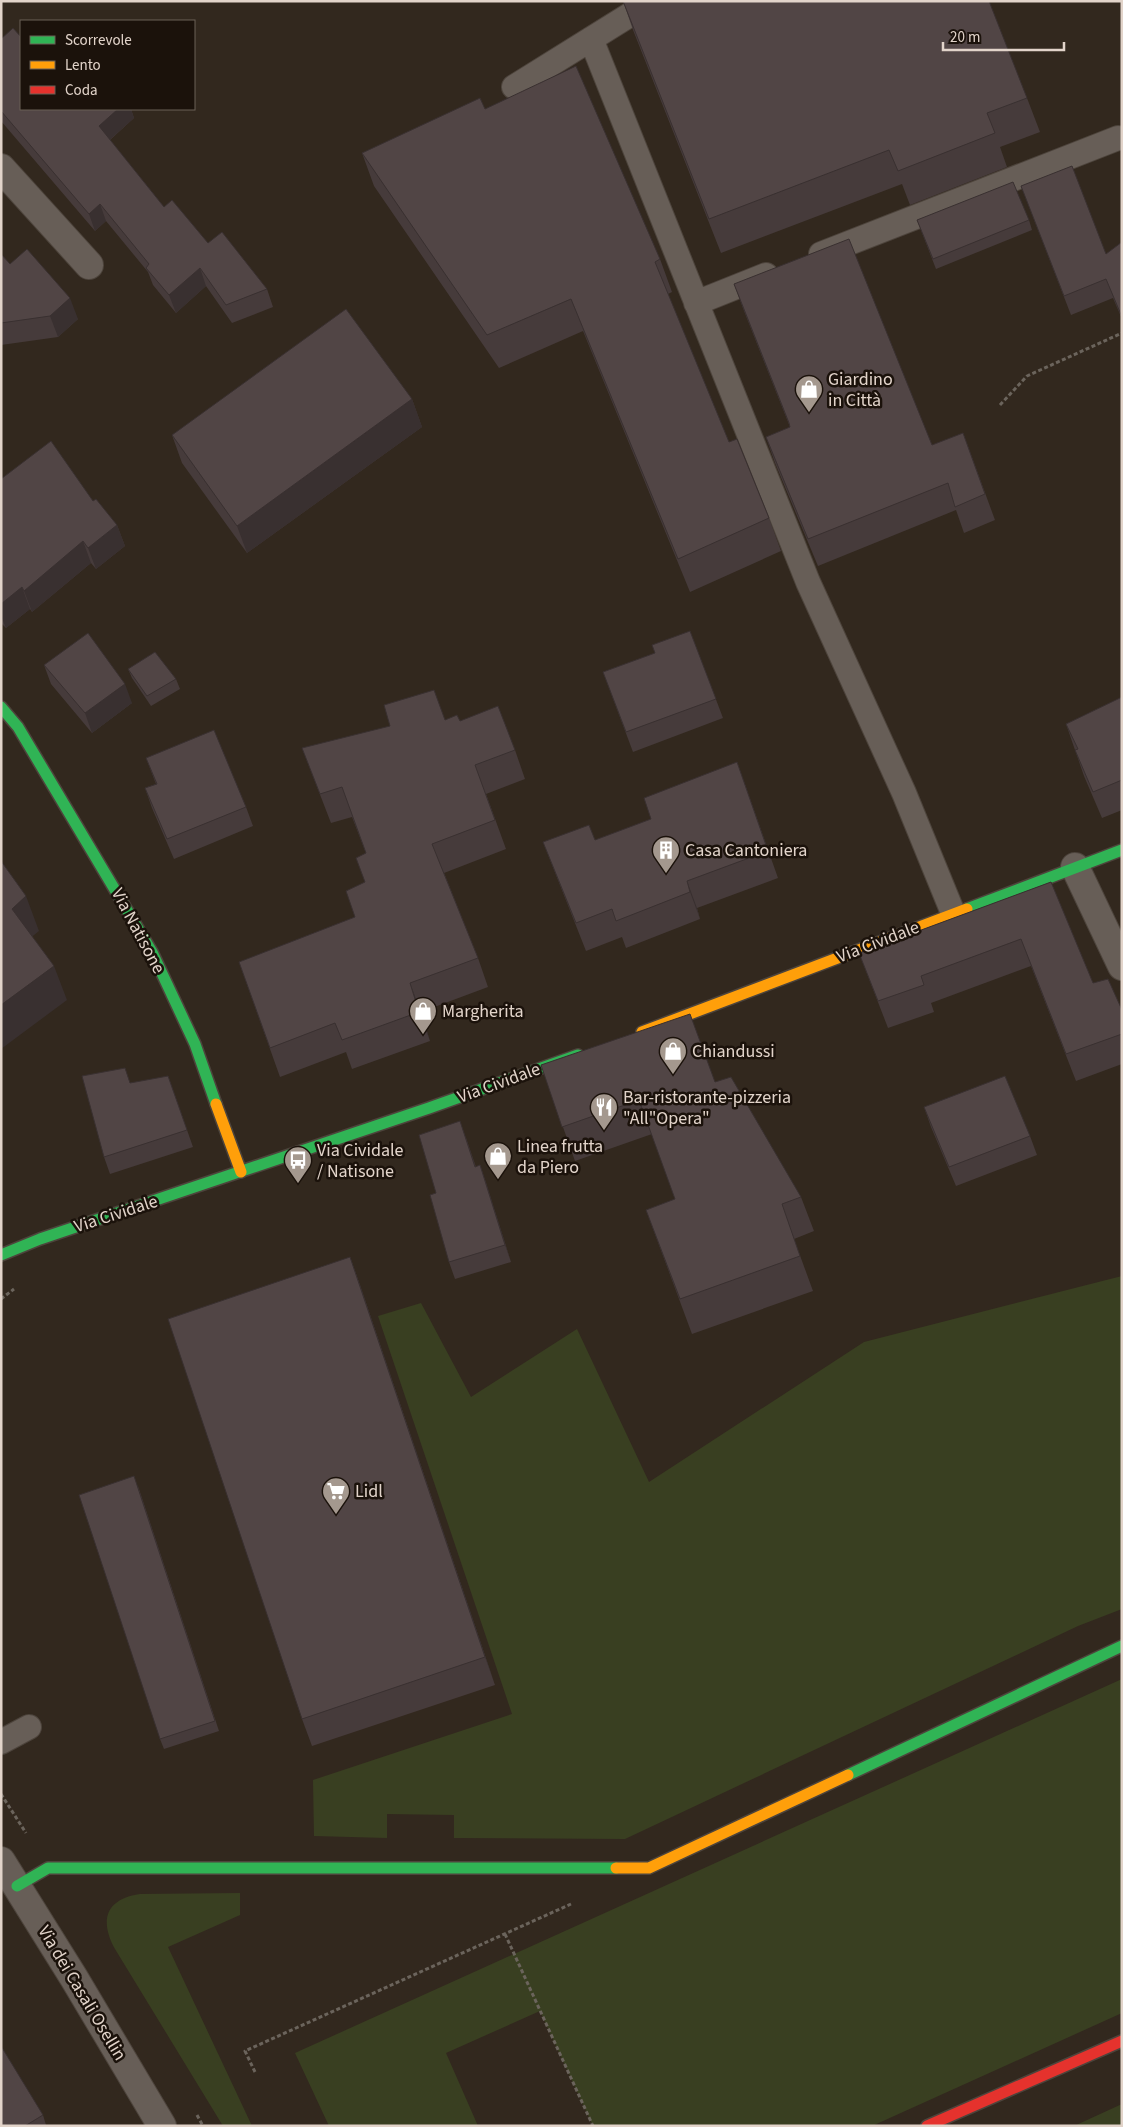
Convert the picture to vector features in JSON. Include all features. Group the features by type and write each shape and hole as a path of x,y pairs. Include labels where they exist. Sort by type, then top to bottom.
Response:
{"street":[{"path":"1,168 89,265"},
{"name":"Via Natisone","path":"1,707 18,727 95,853 152,952 195,1044 241,1172"},
{"name":"Via Cividale","path":"635,1034 1122,850"},
{"path":"1075,867 1122,966"},
{"name":"Via Cividale","path":"1,1255 586,1052"},
{"name":"Via Cividale","path":"12,1264 40,1240"},
{"path":"17,1886 48,1868 649,1868 1122,1646"},
{"name":"Via dei Casali Osellin","path":"1,1861 162,2126"},
{"path":"926,2126 1122,2041"}],"lane":[{"path":"514,87 652,1"},
{"path":"591,40 808,582 904,793 953,913"},
{"path":"696,303 1118,138"},
{"path":"1,1742 29,1727"}],"path":[{"path":"1000,404 1027,376 1122,333"},
{"path":"1,1794 26,1833"},
{"path":"255,2072 245,2051 578,1901"},
{"path":"505,1934 593,2126"}],"green space":[{"path":"1122,1276 1122,1609 1078,1626 625,1839 454,1838 454,1815 387,1814 387,1838 314,1836 313,1780 512,1714 378,1316 421,1303 471,1397 577,1329 649,1482 864,1342"},
{"path":"1122,1679 1122,2013 872,2126 593,2126 540,2011 446,2053 478,2126 329,2126 295,2053"},
{"path":"240,1893 240,1915 168,1947 252,2126 223,2126 115,1949 107,1929 107,1920 113,1906 129,1897 140,1894"},
{"path":"1122,2104 1122,2126 1074,2126"}],"building":[{"path":"623,1 989,1 1027,98 987,113 995,133 898,171 889,150 709,219"},
{"path":"13,28 20,36 20,110 117,110 99,126 164,207 172,200 208,243 222,232 267,289 226,305 200,268 169,295 146,268 149,264 100,204 89,214 1,111 1,39"},
{"path":"576,66 660,259 655,262 729,442 737,439 769,518 678,559 571,299 487,335 362,153 480,98 485,109"},
{"path":"1072,166 1106,254 1122,242 1122,317 1106,279 1064,296 1021,186"},
{"path":"1013,182 1029,220 933,259 917,220"},
{"path":"849,239 932,445 963,433 985,494 955,507 948,483 808,539 766,437 790,427 789,423 734,284"},
{"path":"27,249 70,298 50,316 1,323 1,254 10,264"},
{"path":"346,309 412,399 237,526 172,435"},
{"path":"51,441 93,501 96,499 117,525 88,548 83,541 24,591 22,587 1,604 1,479"},
{"path":"690,631 716,699 626,732 603,672 655,653 652,645"},
{"path":"88,633 125,684 85,713 44,665"},
{"path":"155,652 176,679 147,696 128,669"},
{"path":"434,690 445,720 457,715 460,721 498,706 515,750 475,765 495,820 432,844 478,958 410,983 419,1012 342,1040 335,1023 270,1048 239,962 355,917 346,891 365,882 356,858 366,853 342,787 320,794 302,748 390,726 384,705"},
{"path":"1122,697 1122,780 1093,792 1075,750 1078,749 1066,724"},
{"path":"214,730 246,807 167,839 145,788 157,784 146,758"},
{"name":"Casa Cantoniera","path":"737,762 768,851 687,881 690,892 616,921 612,909 576,923 543,842 589,825 595,840 651,819 644,798"},
{"path":"1,861 26,896 12,909 54,966 1,1005"},
{"path":"1051,882 1093,983 1108,979 1122,1010 1122,1034 1066,1054 1021,939 921,976 924,985 878,1001 859,953"},
{"path":"690,1014 715,1082 731,1077 801,1197 782,1204 800,1256 680,1299 646,1210 675,1199 639,1100 562,1127 541,1065"},
{"path":"125,1068 130,1083 168,1076 187,1130 104,1157 82,1076"},
{"path":"1005,1076 1030,1136 949,1167 924,1107"},
{"path":"460,1121 475,1167 480,1165 505,1245 449,1262 430,1195 436,1193 419,1135"},
{"name":"Lidl","path":"350,1257 485,1657 302,1719 168,1319"},
{"path":"134,1476 215,1721 160,1739 79,1495"},
{"path":"1,2046 43,2115 25,2126 1,2126"}],"traffic: fast":[{"path":"1,707 18,727 152,952 195,1044 216,1104"},
{"path":"967,909 1122,850"},
{"path":"1,1255 40,1239 429,1108 578,1055"},
{"path":"848,1775 1122,1646"},
{"path":"17,1886 48,1868 616,1868"}],"traffic: slow":[{"path":"642,1032 967,909"},
{"path":"216,1104 241,1172"},
{"path":"616,1868 649,1868 848,1775"}],"traffic: jam":[{"path":"927,2126 1122,2041"}],"place":[{"name":"Giardino in Città","path":"809,413"},
{"name":"Casa Cantoniera","path":"666,874"},
{"name":"Margherita","path":"423,1035"},
{"name":"Chiandussi","path":"673,1075"},
{"name":"Bar-ristorante-pizzeria \"All\"Opera\"","path":"604,1131"},
{"name":"Linea frutta da Piero","path":"498,1180"},
{"name":"Via Cividale / Natisone","path":"298,1184"},
{"name":"Lidl","path":"336,1515"}]}
